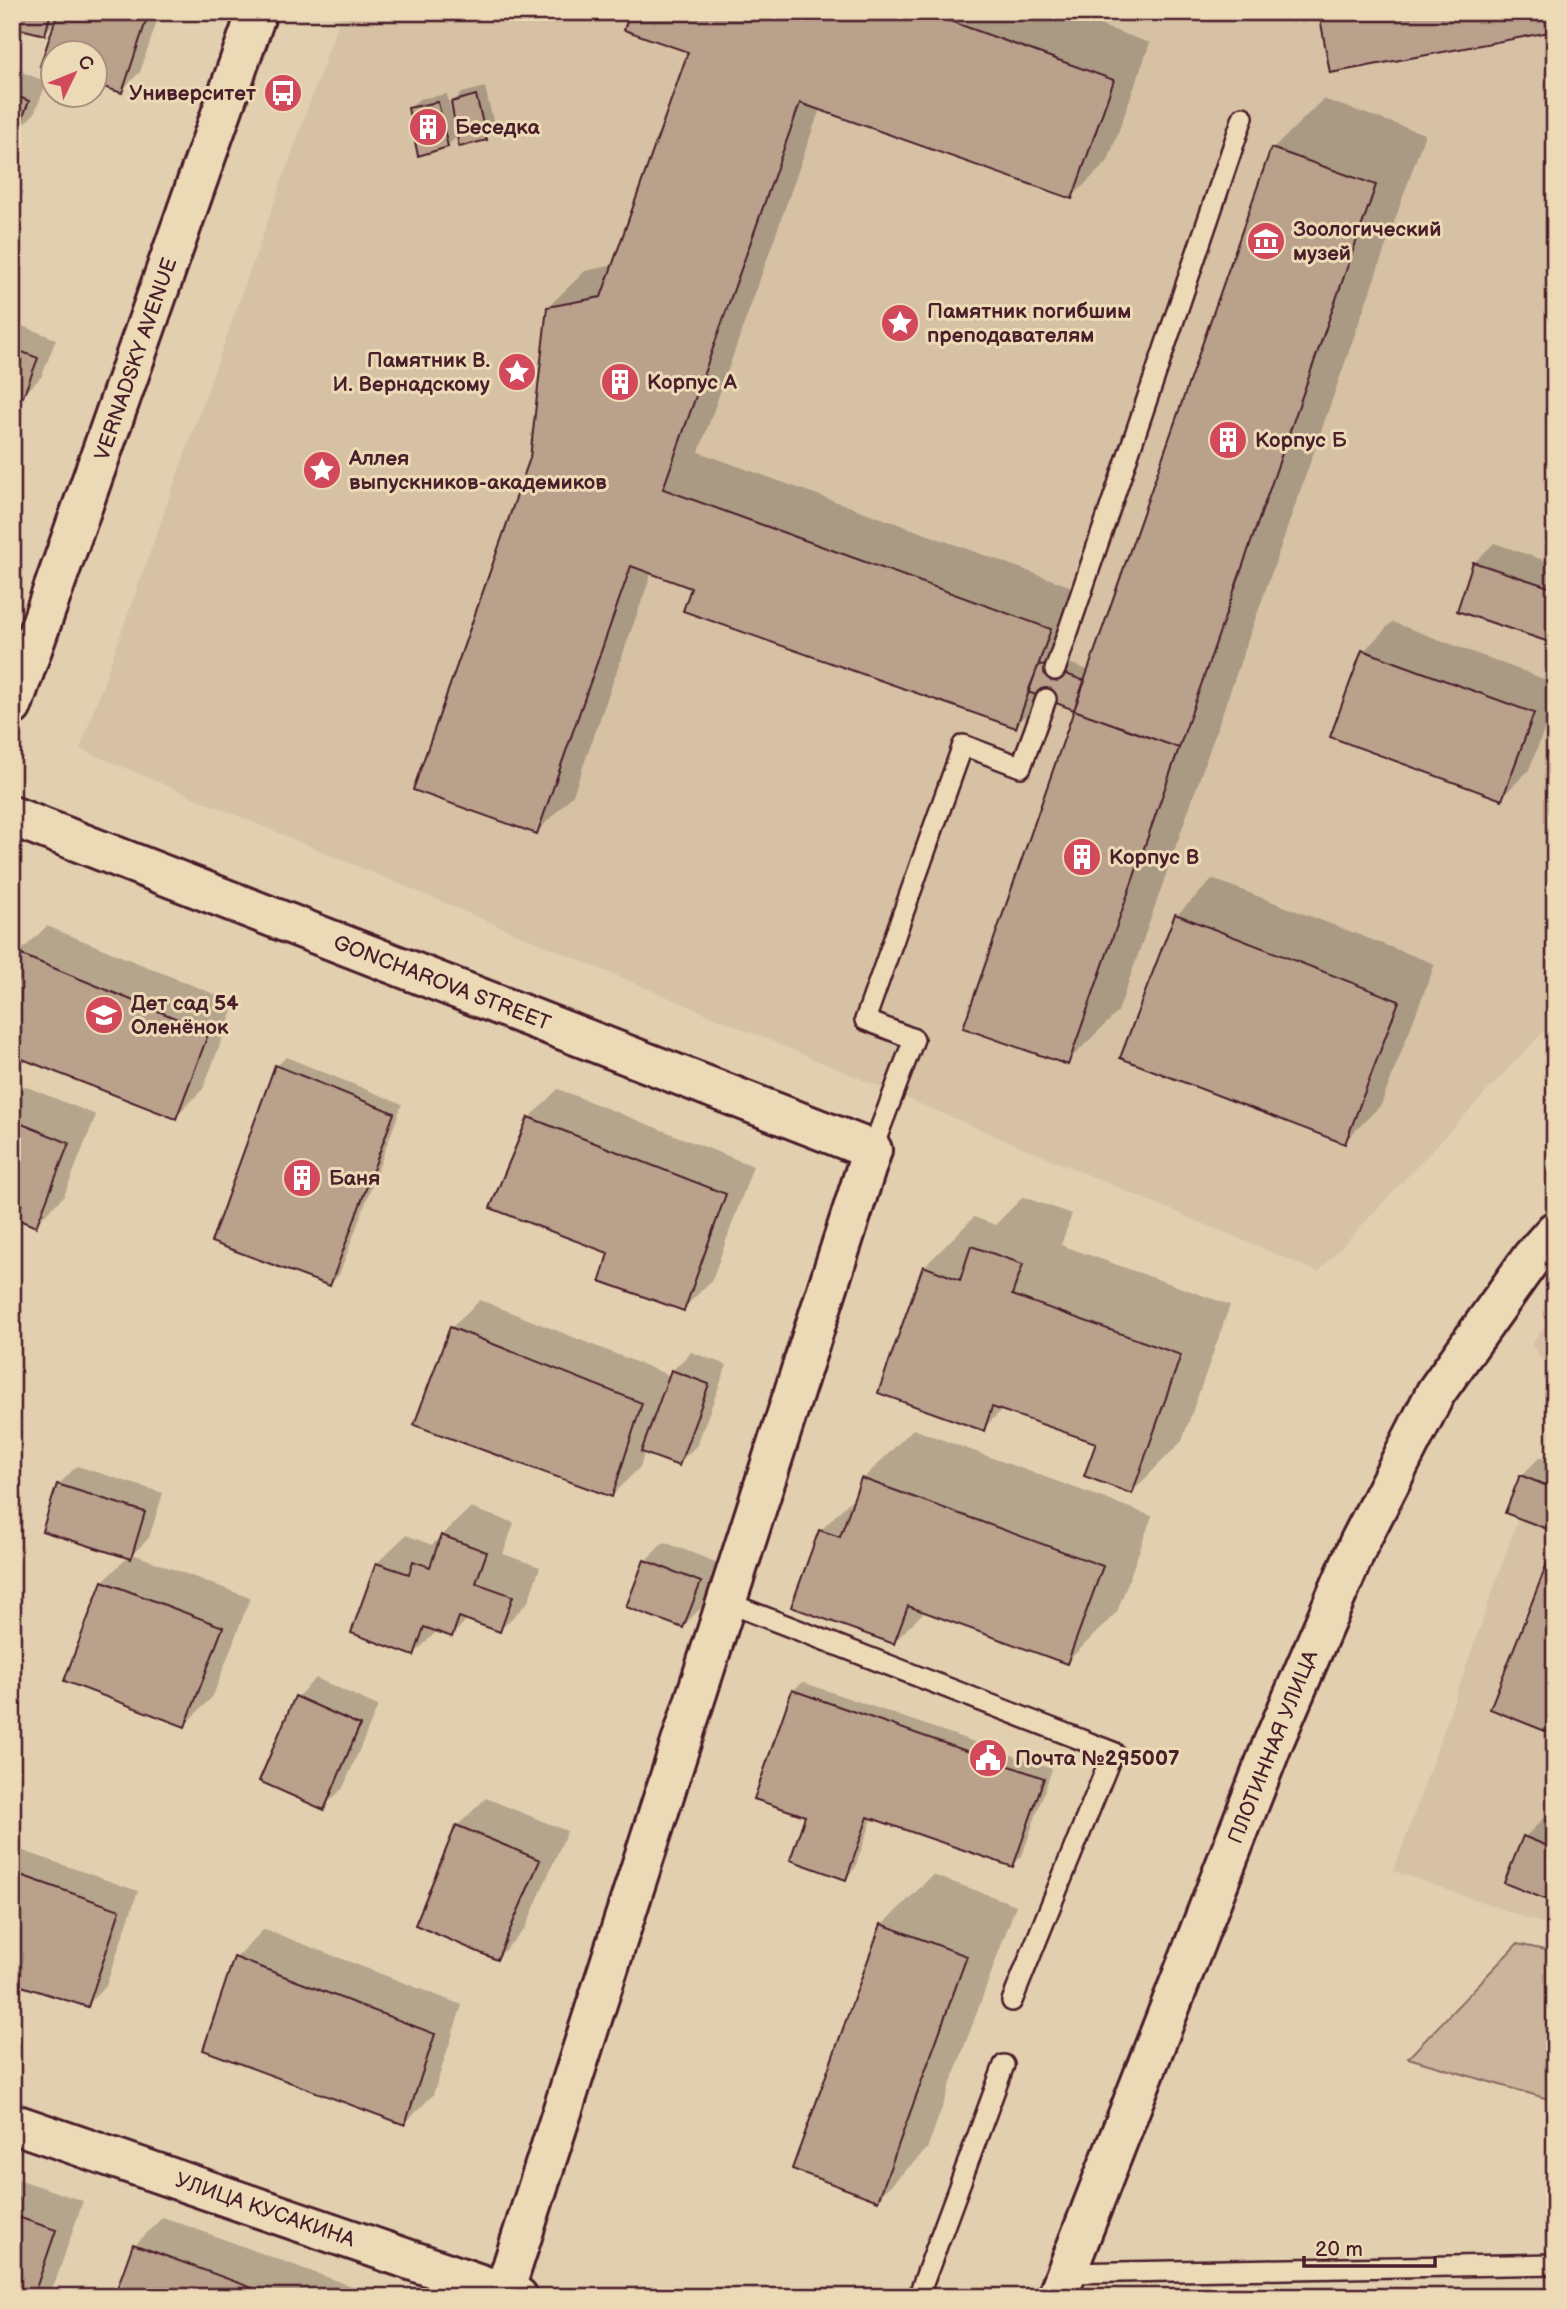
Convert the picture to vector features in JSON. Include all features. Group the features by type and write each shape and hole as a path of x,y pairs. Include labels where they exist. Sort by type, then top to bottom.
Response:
{"street":[{"name":"VERNADSKY AVENUE","path":"12,706 257,12"},
{"name":"GONCHAROVA STREET","path":"12,816 872,1150"},
{"path":"508,2295 726,1602 872,1150"},
{"name":"ПЛОТИННАЯ УЛИЦА","path":"1062,2285 1273,1743 1359,1543 1436,1392 1532,1256 1555,1231"},
{"name":"УЛИЦА КУСАКИНА","path":"12,2123 508,2295"}],"lane":[{"path":"1055,670 1243,117"},
{"path":"872,1150 914,1039 864,1020 963,745 1021,767 1046,699"},
{"path":"726,1602 1113,1752 1012,2001"},
{"path":"918,2297 1004,2065"},
{"path":"1062,2285 1555,2264"}],"shaded area":[{"path":"342,12 1555,12 1555,1019 1318,1272 80,749"},
{"path":"1555,1315 1555,1378 1531,1344"},
{"path":"1529,1488 1555,1497 1555,1928 1394,1871"},
{"path":"1517,1944 1555,1952 1555,2101 1408,2058"}],"building":[{"path":"12,12 51,12 45,35 12,27"},
{"path":"58,12 149,12 122,93 108,88 108,38 49,38"},
{"name":"Корпус А","path":"630,12 925,12 1114,80 1072,199 800,103 663,489 1051,629 1016,728 683,611 691,588 631,566 537,834 413,790 530,458 547,307 601,297 688,52 624,30"},
{"path":"1319,12 1555,12 1555,31 1330,73"},
{"path":"12,94 29,101 16,135 12,134"},
{"name":"Беседка","path":"476,95 487,140 459,147 451,102"},
{"name":"Беседка","path":"438,102 448,147 418,156 408,108"},
{"name":"Корпус Б","path":"1271,148 1376,185 1179,748 1074,710"},
{"path":"12,348 38,358 23,397 12,393"},
{"path":"1473,562 1555,589 1555,644 1457,611"},
{"path":"1362,650 1534,713 1502,800 1330,737"},
{"path":"1039,664 1085,681 1074,710 1028,692"},
{"name":"Корпус В","path":"1074,710 1179,748 1068,1065 963,1028"},
{"path":"1175,914 1399,1001 1345,1144 1120,1058"},
{"path":"17,953 209,1032 176,1119 12,1055 12,964"},
{"name":"Баня","path":"275,1065 394,1113 330,1286 211,1242"},
{"path":"528,1117 726,1194 684,1311 600,1281 608,1253 490,1208"},
{"path":"12,1120 69,1143 36,1227 12,1217"},
{"path":"971,1246 1023,1264 1012,1295 1181,1355 1132,1494 1084,1476 1096,1443 992,1407 984,1431 878,1393 923,1266 960,1280"},
{"path":"450,1327 642,1403 612,1497 414,1425"},
{"path":"671,1370 709,1384 679,1466 641,1452"},
{"path":"1520,1475 1555,1489 1555,1532 1505,1513"},
{"path":"861,1478 1103,1566 1067,1664 908,1606 894,1644 791,1607 819,1530 840,1537"},
{"path":"57,1484 145,1512 131,1559 42,1531"},
{"path":"441,1535 487,1552 476,1583 513,1596 500,1632 459,1617 452,1637 424,1627 414,1656 351,1633 376,1563 409,1574 413,1561 430,1567"},
{"path":"1550,1556 1555,1558 1555,1735 1490,1709"},
{"path":"644,1560 701,1582 683,1628 626,1607"},
{"path":"102,1581 223,1627 185,1727 64,1681"},
{"path":"792,1690 1044,1778 1013,1867 868,1817 846,1880 790,1860 805,1816 754,1799"},
{"path":"295,1696 360,1725 324,1810 259,1781"},
{"path":"456,1825 540,1860 497,1960 415,1925"},
{"path":"1523,1836 1555,1849 1555,1903 1504,1883"},
{"path":"12,1872 120,1910 88,2007 12,1983"},
{"path":"881,1924 967,1956 878,2201 792,2169"},
{"path":"234,1957 435,2034 405,2125 203,2050"},
{"path":"12,2215 56,2230 33,2297 12,2297"},
{"path":"133,2244 277,2297 114,2297"}],"place":[{"name":"Университет","path":"283,93"},
{"name":"Беседка","path":"428,127"},
{"name":"Зоологический музей","path":"1266,241"},
{"name":"Памятник погибшим преподавателям","path":"900,323"},
{"name":"Памятник В. И. Вернадскому","path":"517,372"},
{"name":"Корпус А","path":"620,382"},
{"name":"Корпус Б","path":"1228,440"},
{"name":"Аллея выпускников-академиков","path":"322,470"},
{"name":"Корпус В","path":"1082,857"},
{"name":"Дет сад 54 Оленёнок","path":"104,1015"},
{"name":"Баня","path":"302,1178"},
{"name":"Почта №295007","path":"988,1758"}]}
